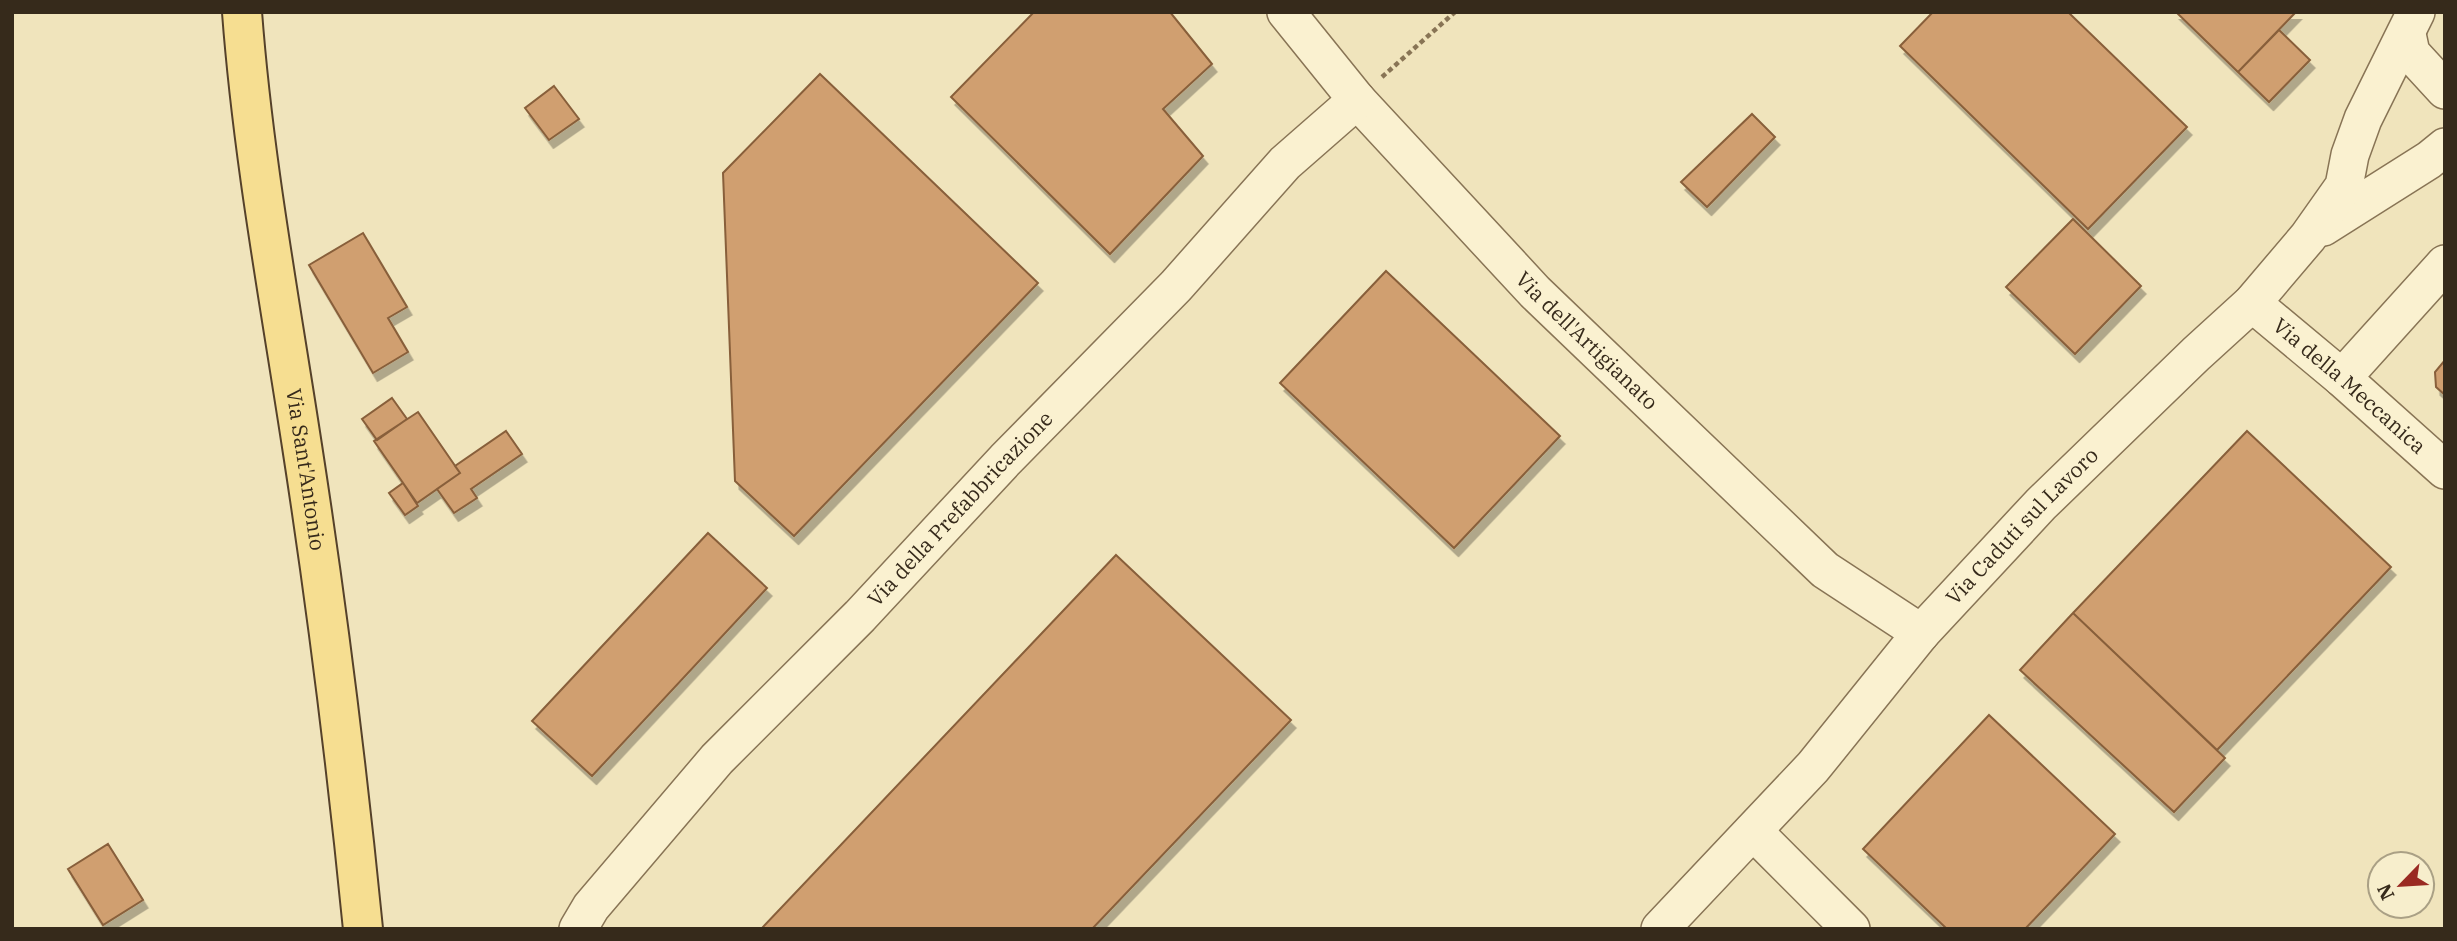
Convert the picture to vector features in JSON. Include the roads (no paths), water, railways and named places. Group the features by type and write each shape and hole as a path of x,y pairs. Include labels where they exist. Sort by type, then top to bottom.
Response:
{"main road":[{"name":"Via Sant'Antonio","path":"242,12 248,99 303,449 339,709 363,929"}],"street":[{"name":"Via dell'Artigianato","path":"1286,12 1357,100 1535,292 1825,570 1921,633"},
{"path":"2412,20 2411,53 2445,90"},
{"name":"Via Caduti sul Lavoro","path":"1660,929 1813,767 1921,633 2041,504 2252,303 2308,237 2344,186 2350,155 2362,119 2412,20"},
{"name":"Via della Prefabbricazione","path":"578,929 592,907 718,759 860,616 1005,460 1176,286 1285,163 1357,100"},
{"name":"Via Caduti sul Lavoro","path":"2308,237 2445,147"},
{"path":"2342,378 2445,264"},
{"name":"Via della Meccanica","path":"2252,303 2342,378 2445,470"},
{"path":"1753,831 1851,929"}]}
